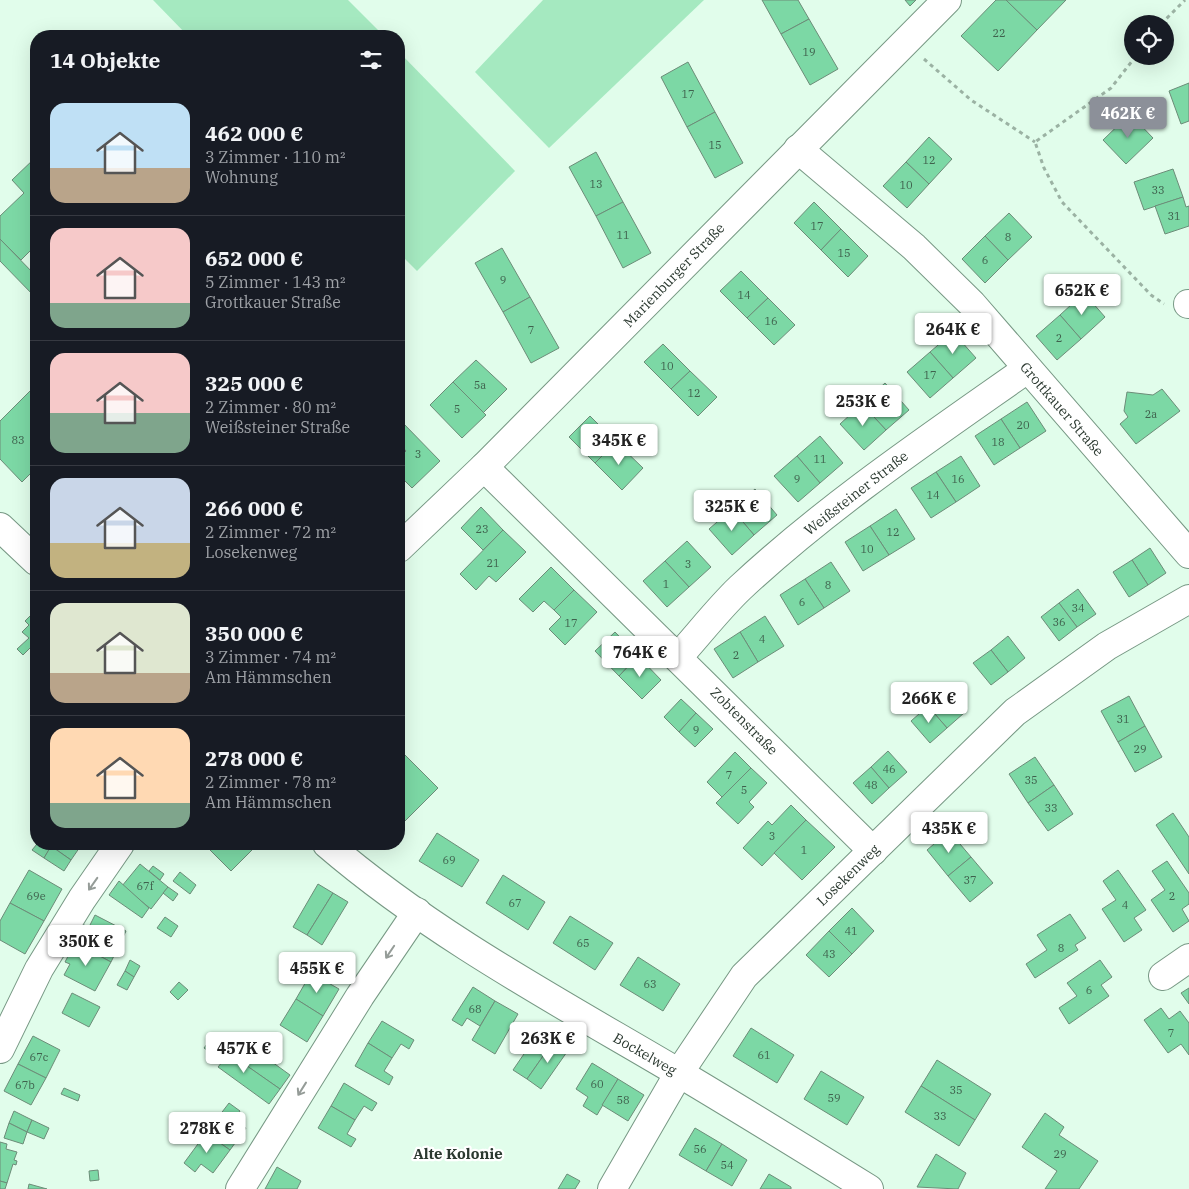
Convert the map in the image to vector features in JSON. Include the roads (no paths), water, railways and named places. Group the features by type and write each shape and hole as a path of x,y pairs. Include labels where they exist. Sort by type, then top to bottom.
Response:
{"street":[{"name":"Marienburger Straße","path":"405,542 484,467 947,0"},
{"name":"Grottkauer Straße","path":"798,149 914,247 972,304 1189,554"},
{"name":"Weißsteiner Straße","path":"678,656 739,589 814,524 938,430 1027,368"},
{"name":"Zobtenstraße","path":"484,467 874,851"},
{"path":"0,527 30,555"},
{"name":"Losekenweg","path":"612,1189 679,1073 744,976 1015,712 1107,646 1189,599"},
{"path":"0,1049 39,969 82,899 116,850"},
{"name":"Bockelweg","path":"334,850 417,912 554,1000 679,1073 869,1189"},
{"path":"240,1189 360,996 417,912"},
{"path":"1163,976 1189,958"}],"district":[{"name":"Alte Kolonie","path":"458,1154"}]}
